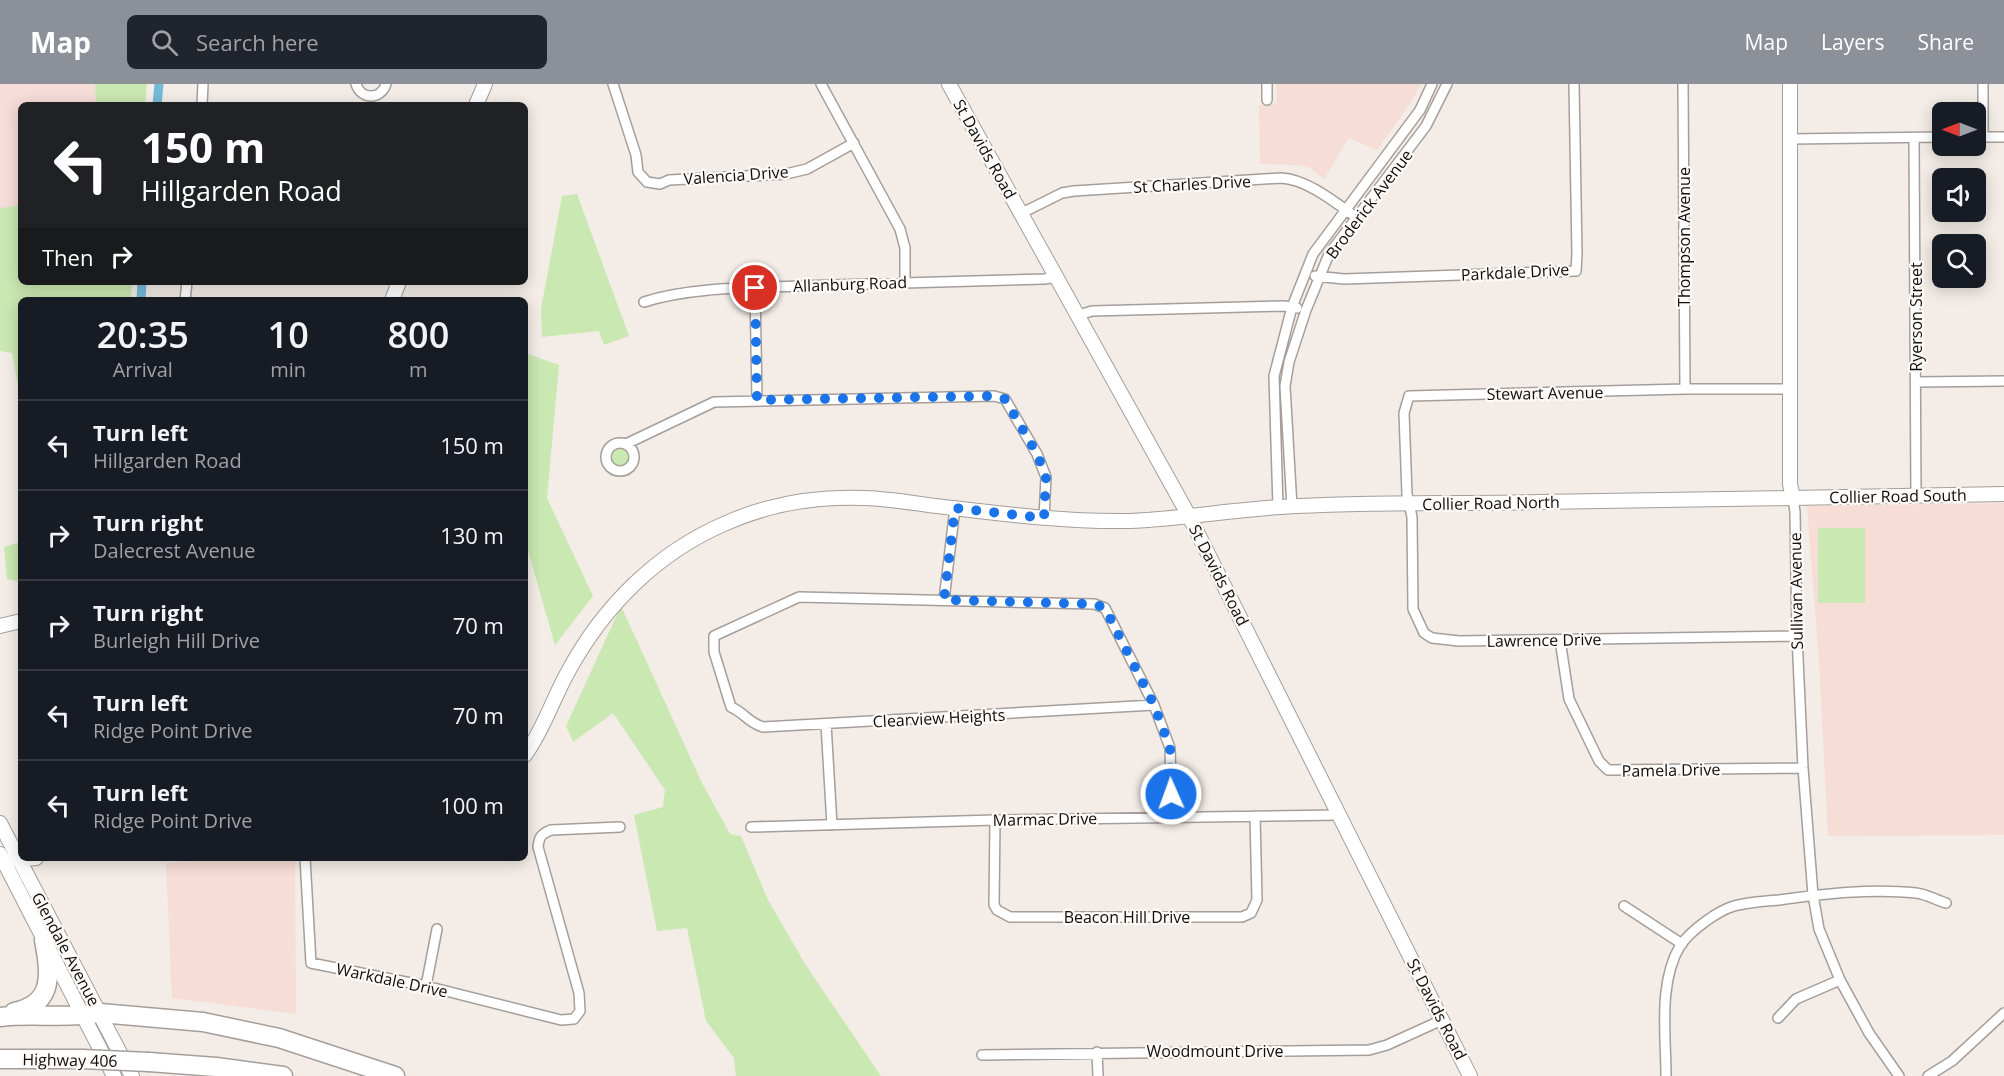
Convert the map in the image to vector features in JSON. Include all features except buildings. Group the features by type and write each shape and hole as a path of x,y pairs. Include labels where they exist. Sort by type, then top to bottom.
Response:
{"highway":[{"path":"0,1016 22,1011 40,999 48,980 49,966 44,940"},
{"path":"0,1016 92,1015 203,1022 279,1038 395,1076"},
{"name":"Highway 406","path":"0,1059 149,1062 216,1067 283,1076"}],"main road":[{"path":"477,102 485,84"},
{"name":"Sullivan Avenue","path":"1790,84 1790,484 1793,498"},
{"name":"St Davids Road","path":"954,86 1189,516 1470,1076"},
{"name":"Collier Road South","path":"1793,498 2004,494"},
{"name":"Collier Road North","path":"528,751 537,739 566,674 580,650 607,613 658,563 687,543 724,524 798,502 832,498 867,498 1044,518 1128,521 1285,507 1793,498"},
{"path":"0,626 18,622"},
{"name":"Glendale Avenue","path":"0,823 18,857"},
{"path":"1,858 18,859"},
{"name":"Glendale Avenue","path":"1,858 44,940 132,1076"},
{"name":"Glendale Avenue","path":"20,861 92,1015 114,1076"}],"street":[{"path":"202,102 203,84"},
{"path":"356,84 358,90 364,95 372,97 379,94 386,84"},
{"name":"Valencia Drive","path":"614,84 636,155 638,172 647,182 660,184 669,180 786,174 807,169 854,143"},
{"path":"821,84 900,229 905,248 905,282"},
{"path":"1267,84 1267,100"},
{"name":"Broderick Avenue","path":"1285,507 1274,376 1292,307 1313,254 1420,110 1432,84"},
{"name":"Broderick Avenue","path":"1285,507 1285,386 1289,363 1318,277 1329,254 1426,126 1448,84"},
{"name":"Parkdale Drive","path":"1305,272 1318,277 1344,279 1576,271 1574,84"},
{"name":"Thompson Avenue","path":"1683,84 1685,389"},
{"path":"1982,102 1983,84"},
{"path":"379,94 379,102"},
{"path":"1986,137 2004,136"},
{"path":"1790,139 1932,137"},
{"name":"Ryerson Street","path":"1914,138 1916,496"},
{"name":"St Charles Drive","path":"1022,213 1062,193 1074,191 1281,178 1303,183 1357,218"},
{"name":"Allanburg Road","path":"644,302 667,295 755,288 1058,277"},
{"path":"755,288 757,400"},
{"path":"1078,315 1092,311 1284,306 1306,310"},
{"path":"1916,382 2004,381"},
{"name":"Stewart Avenue","path":"1409,504 1404,413 1409,396 1685,389 1791,389"},
{"path":"626,444 709,403 757,400 994,396 1005,399 1037,454 1046,477 1044,518"},
{"name":"Sullivan Avenue","path":"1793,498 1803,768 1813,895 1819,929 1840,980 1869,1033 1899,1076"},
{"name":"Lawrence Drive","path":"1409,504 1412,517 1413,609 1424,633 1432,638 1459,641 1797,636"},
{"path":"955,508 944,600 1094,604 1105,608 1154,705 1170,748 1172,817"},
{"name":"Clearview Heights","path":"944,600 799,597 714,636 714,652 731,707 742,712 750,723 763,727 1154,705"},
{"name":"Pamela Drive","path":"1560,640 1569,699 1599,761 1608,771 1803,768"},
{"path":"826,724 832,825"},
{"name":"Marmac Drive","path":"752,827 995,820 1339,815"},
{"name":"Beacon Hill Drive","path":"995,820 994,905 997,910 1010,917 1242,917 1251,913 1257,900 1255,816"},
{"name":"Warkdale Drive","path":"305,861 312,963 426,986 561,1020 574,1019 579,1011 579,993 538,847 542,833 551,830 620,827"},
{"path":"1666,1076 1666,998 1672,963 1682,944 1720,911 1735,905 1813,895 1886,892 1918,893 1946,903"},
{"path":"1623,906 1682,944"},
{"path":"426,986 437,928"},
{"path":"1778,1018 1796,999 1840,980"},
{"path":"1928,1076 1952,1061 2004,1013"},
{"name":"Woodmount Drive","path":"982,1055 1369,1050 1387,1045 1442,1020"},
{"path":"1097,1052 1098,1076"}],"shaded area":[{"path":"0,84 95,84 96,102 18,102 18,205 0,208"},
{"path":"1276,84 1421,84 1412,101 1377,150 1349,138 1324,179 1310,168 1297,165 1260,164 1259,105 1277,103"},
{"path":"2004,503 2004,835 1828,836 1819,661 1807,506"},
{"path":"295,861 296,1014 172,998 166,863"}],"green space":[{"path":"95,84 147,84 145,102 96,102"},
{"path":"577,194 629,336 604,345 599,331 542,337 541,309 562,196"},
{"path":"18,205 18,285 132,285 131,297 18,297 18,386 12,353 0,351 0,208"},
{"path":"528,354 559,365 547,498 593,596 555,645 528,550"},
{"path":"616,448 624,448 629,453 627,464 616,466 611,461 611,453"},
{"path":"1818,528 1865,528 1865,603 1818,603"},
{"path":"18,543 18,581 7,579 4,547"},
{"path":"621,606 702,783 730,834 741,836 768,900 805,964 881,1076 736,1076 734,1058 706,1021 687,928 657,931 634,815 663,807 665,790 613,713 573,742 566,726"}],"waterway":[{"path":"157,102 159,84"},
{"path":"141,297 142,285"}],"route":[{"path":"755,288 757,400 994,396 1005,399 1037,454 1046,477 1044,518 955,508 944,600 1094,604 1105,608 1154,705 1170,748 1171,794"}]}
